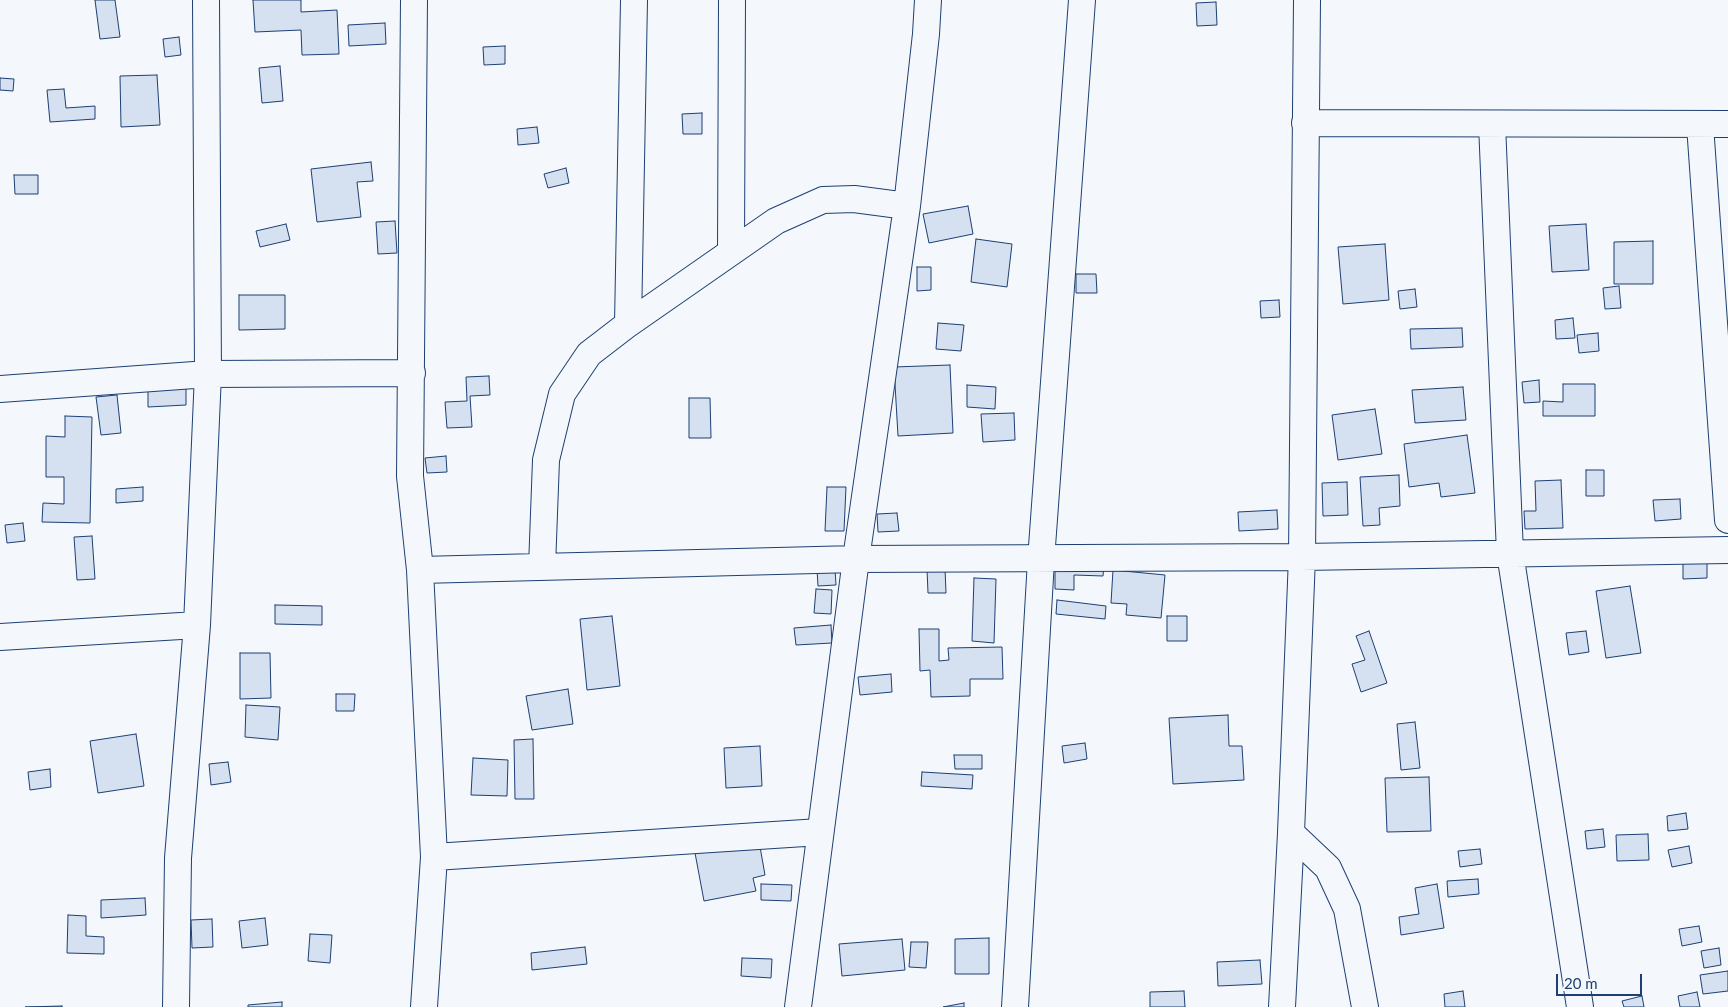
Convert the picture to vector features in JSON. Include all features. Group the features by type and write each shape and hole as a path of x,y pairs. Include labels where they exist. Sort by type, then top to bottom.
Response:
{"street":[{"path":"176,1007 178,858 197,625 208,374 206,0"},
{"path":"414,0 410,476 420,570 434,856 424,1007"},
{"path":"628,324 634,0"},
{"path":"731,252 732,0"},
{"path":"798,1007 856,559 906,206 926,34 928,0"},
{"path":"1015,1007 1041,560 1082,0"},
{"path":"1282,1007 1302,557 1307,0"},
{"path":"1305,123 1728,124"},
{"path":"1492,124 1510,553 1580,1007"},
{"path":"1700,125 1728,520"},
{"path":"542,568 546,460 562,394 589,354 628,324 776,221 823,200 854,199 906,206"},
{"path":"0,390 208,374 412,373"},
{"path":"420,570 856,559 1041,560 1728,550"},
{"path":"0,637 197,625"},
{"path":"434,856 820,832"},
{"path":"1291,833 1328,868 1347,909 1365,1007"}],"building":[{"path":"95,0 115,0 120,37 100,39"},
{"path":"253,0 301,0 301,12 337,10 339,54 302,55 301,30 255,32"},
{"path":"1216,2 1217,25 1197,26 1196,3"},
{"path":"385,23 386,44 349,46 348,25"},
{"path":"179,37 181,55 165,57 163,39"},
{"path":"505,46 505,64 484,65 483,47"},
{"path":"280,66 283,101 262,103 259,68"},
{"path":"157,75 160,125 121,127 120,76"},
{"path":"0,78 14,79 13,91 0,90"},
{"path":"64,89 66,108 95,106 95,119 50,122 47,90"},
{"path":"702,113 702,134 683,134 682,114"},
{"path":"537,127 539,143 518,145 517,129"},
{"path":"371,162 373,181 357,182 361,217 317,222 311,169"},
{"path":"566,168 569,183 548,188 544,174"},
{"path":"14,175 38,175 38,194 15,194"},
{"path":"968,206 973,234 929,243 923,214"},
{"path":"395,221 397,253 378,254 376,222"},
{"path":"286,224 290,240 260,247 256,231"},
{"path":"1586,224 1589,270 1552,272 1549,226"},
{"path":"976,239 1012,244 1007,287 971,282"},
{"path":"1653,241 1653,284 1614,284 1614,242"},
{"path":"1385,244 1389,300 1343,304 1338,247"},
{"path":"917,267 931,267 931,290 917,291"},
{"path":"1076,274 1096,274 1097,293 1076,293"},
{"path":"1619,286 1621,308 1605,309 1603,288"},
{"path":"1415,289 1417,307 1400,309 1398,291"},
{"path":"239,295 285,295 285,329 239,330"},
{"path":"1279,300 1280,317 1261,318 1260,301"},
{"path":"1573,318 1575,338 1556,339 1555,320"},
{"path":"938,323 964,325 961,351 936,349"},
{"path":"1462,328 1463,347 1411,349 1410,329"},
{"path":"1598,333 1599,351 1579,353 1577,335"},
{"path":"950,365 953,433 898,436 894,367"},
{"path":"489,376 490,395 470,396 472,427 447,428 445,402 467,401 466,377"},
{"path":"1539,380 1540,402 1524,403 1522,382"},
{"path":"186,384 186,405 148,407 148,385"},
{"path":"1563,384 1595,384 1595,416 1543,416 1543,401 1563,402"},
{"path":"967,385 996,387 995,409 967,407"},
{"path":"1463,387 1466,420 1415,423 1412,390"},
{"path":"117,395 121,433 101,435 96,397"},
{"path":"689,398 710,398 711,438 689,438"},
{"path":"1375,409 1382,454 1338,460 1332,415"},
{"path":"1014,413 1015,440 983,442 981,414"},
{"path":"65,416 92,417 90,523 42,522 43,503 64,504 64,477 46,477 46,436 65,437"},
{"path":"1467,435 1475,493 1441,497 1439,483 1409,487 1404,444"},
{"path":"446,456 447,472 427,473 425,458"},
{"path":"1586,470 1604,470 1604,496 1586,496"},
{"path":"1399,475 1400,506 1379,508 1380,525 1363,526 1360,477"},
{"path":"1561,480 1563,528 1525,529 1524,511 1536,511 1535,481"},
{"path":"1347,482 1348,515 1323,516 1322,483"},
{"path":"143,487 143,501 116,503 116,489"},
{"path":"827,487 846,487 844,531 825,531"},
{"path":"1680,499 1681,519 1655,521 1653,500"},
{"path":"1277,510 1278,529 1239,531 1238,512"},
{"path":"897,513 899,531 878,532 877,514"},
{"path":"23,523 25,541 7,543 5,525"},
{"path":"92,536 95,579 77,580 74,537"},
{"path":"1707,561 1707,578 1683,579 1683,562"},
{"path":"1055,564 1104,565 1103,576 1074,575 1074,590 1055,589"},
{"path":"945,568 946,593 928,593 927,569"},
{"path":"835,569 836,585 818,586 817,570"},
{"path":"1113,570 1165,575 1161,618 1126,615 1127,604 1111,603"},
{"path":"974,578 996,579 994,643 972,641"},
{"path":"1630,586 1641,653 1606,658 1596,591"},
{"path":"816,589 832,590 831,614 814,613"},
{"path":"1057,600 1106,606 1105,619 1056,614"},
{"path":"275,605 322,606 322,625 275,624"},
{"path":"612,616 620,686 587,690 580,619"},
{"path":"1167,616 1187,616 1187,641 1167,641"},
{"path":"831,625 832,643 796,645 794,628"},
{"path":"919,629 939,629 939,661 949,660 948,648 1002,647 1003,679 970,679 970,696 931,697 930,670 920,671"},
{"path":"1369,631 1387,683 1361,692 1352,664 1365,660 1356,636"},
{"path":"1586,631 1589,652 1569,655 1566,633"},
{"path":"240,653 270,653 271,698 240,699"},
{"path":"891,674 892,692 860,695 858,677"},
{"path":"568,689 573,724 532,730 526,696"},
{"path":"336,694 355,694 354,711 336,711"},
{"path":"246,705 280,707 278,740 245,737"},
{"path":"1228,715 1229,746 1242,746 1244,780 1173,784 1169,718"},
{"path":"1415,722 1420,768 1401,770 1397,724"},
{"path":"136,734 144,786 98,793 90,741"},
{"path":"533,739 534,799 515,799 514,740"},
{"path":"1085,743 1087,759 1064,763 1062,746"},
{"path":"760,746 762,786 726,788 724,748"},
{"path":"954,755 982,755 982,769 955,769"},
{"path":"473,758 508,760 507,796 471,795"},
{"path":"228,762 231,782 211,785 209,764"},
{"path":"50,769 51,787 30,790 28,772"},
{"path":"922,772 973,775 972,789 921,786"},
{"path":"1429,777 1431,831 1387,832 1385,778"},
{"path":"1686,813 1688,829 1668,831 1667,816"},
{"path":"1603,829 1605,847 1587,849 1585,831"},
{"path":"1648,834 1649,860 1617,861 1616,835"},
{"path":"759,841 765,875 753,878 756,891 704,901 695,853"},
{"path":"1689,846 1692,863 1672,867 1668,850"},
{"path":"1480,849 1482,864 1460,867 1458,851"},
{"path":"1478,879 1479,894 1448,897 1447,881"},
{"path":"761,884 792,885 791,901 761,900"},
{"path":"1437,884 1444,928 1401,935 1399,917 1419,914 1415,888"},
{"path":"145,898 146,915 101,918 101,900"},
{"path":"68,915 86,916 86,936 104,937 104,954 67,953"},
{"path":"265,918 268,945 242,948 239,921"},
{"path":"212,919 213,947 192,948 191,920"},
{"path":"1699,926 1702,942 1682,946 1679,929"},
{"path":"310,934 332,935 330,963 308,961"},
{"path":"989,938 989,974 955,974 955,939"},
{"path":"902,939 905,970 842,976 839,944"},
{"path":"911,942 928,942 926,968 909,967"},
{"path":"585,947 587,964 532,970 531,953"},
{"path":"1719,948 1721,965 1704,968 1701,951"},
{"path":"742,958 772,959 771,978 741,976"},
{"path":"1260,960 1262,984 1218,986 1217,962"},
{"path":"1728,971 1728,991 1703,994 1700,975"},
{"path":"1184,991 1185,1007 1150,1007 1150,992"},
{"path":"1463,991 1465,1007 1445,1007 1444,994"},
{"path":"1697,992 1700,1007 1680,1007 1678,996"},
{"path":"1642,996 1644,1007 1624,1007 1622,1001"},
{"path":"282,1002 282,1007 248,1007 248,1005"},
{"path":"964,1003 964,1007 943,1007"},
{"path":"62,1006 62,1007 25,1007"}]}
